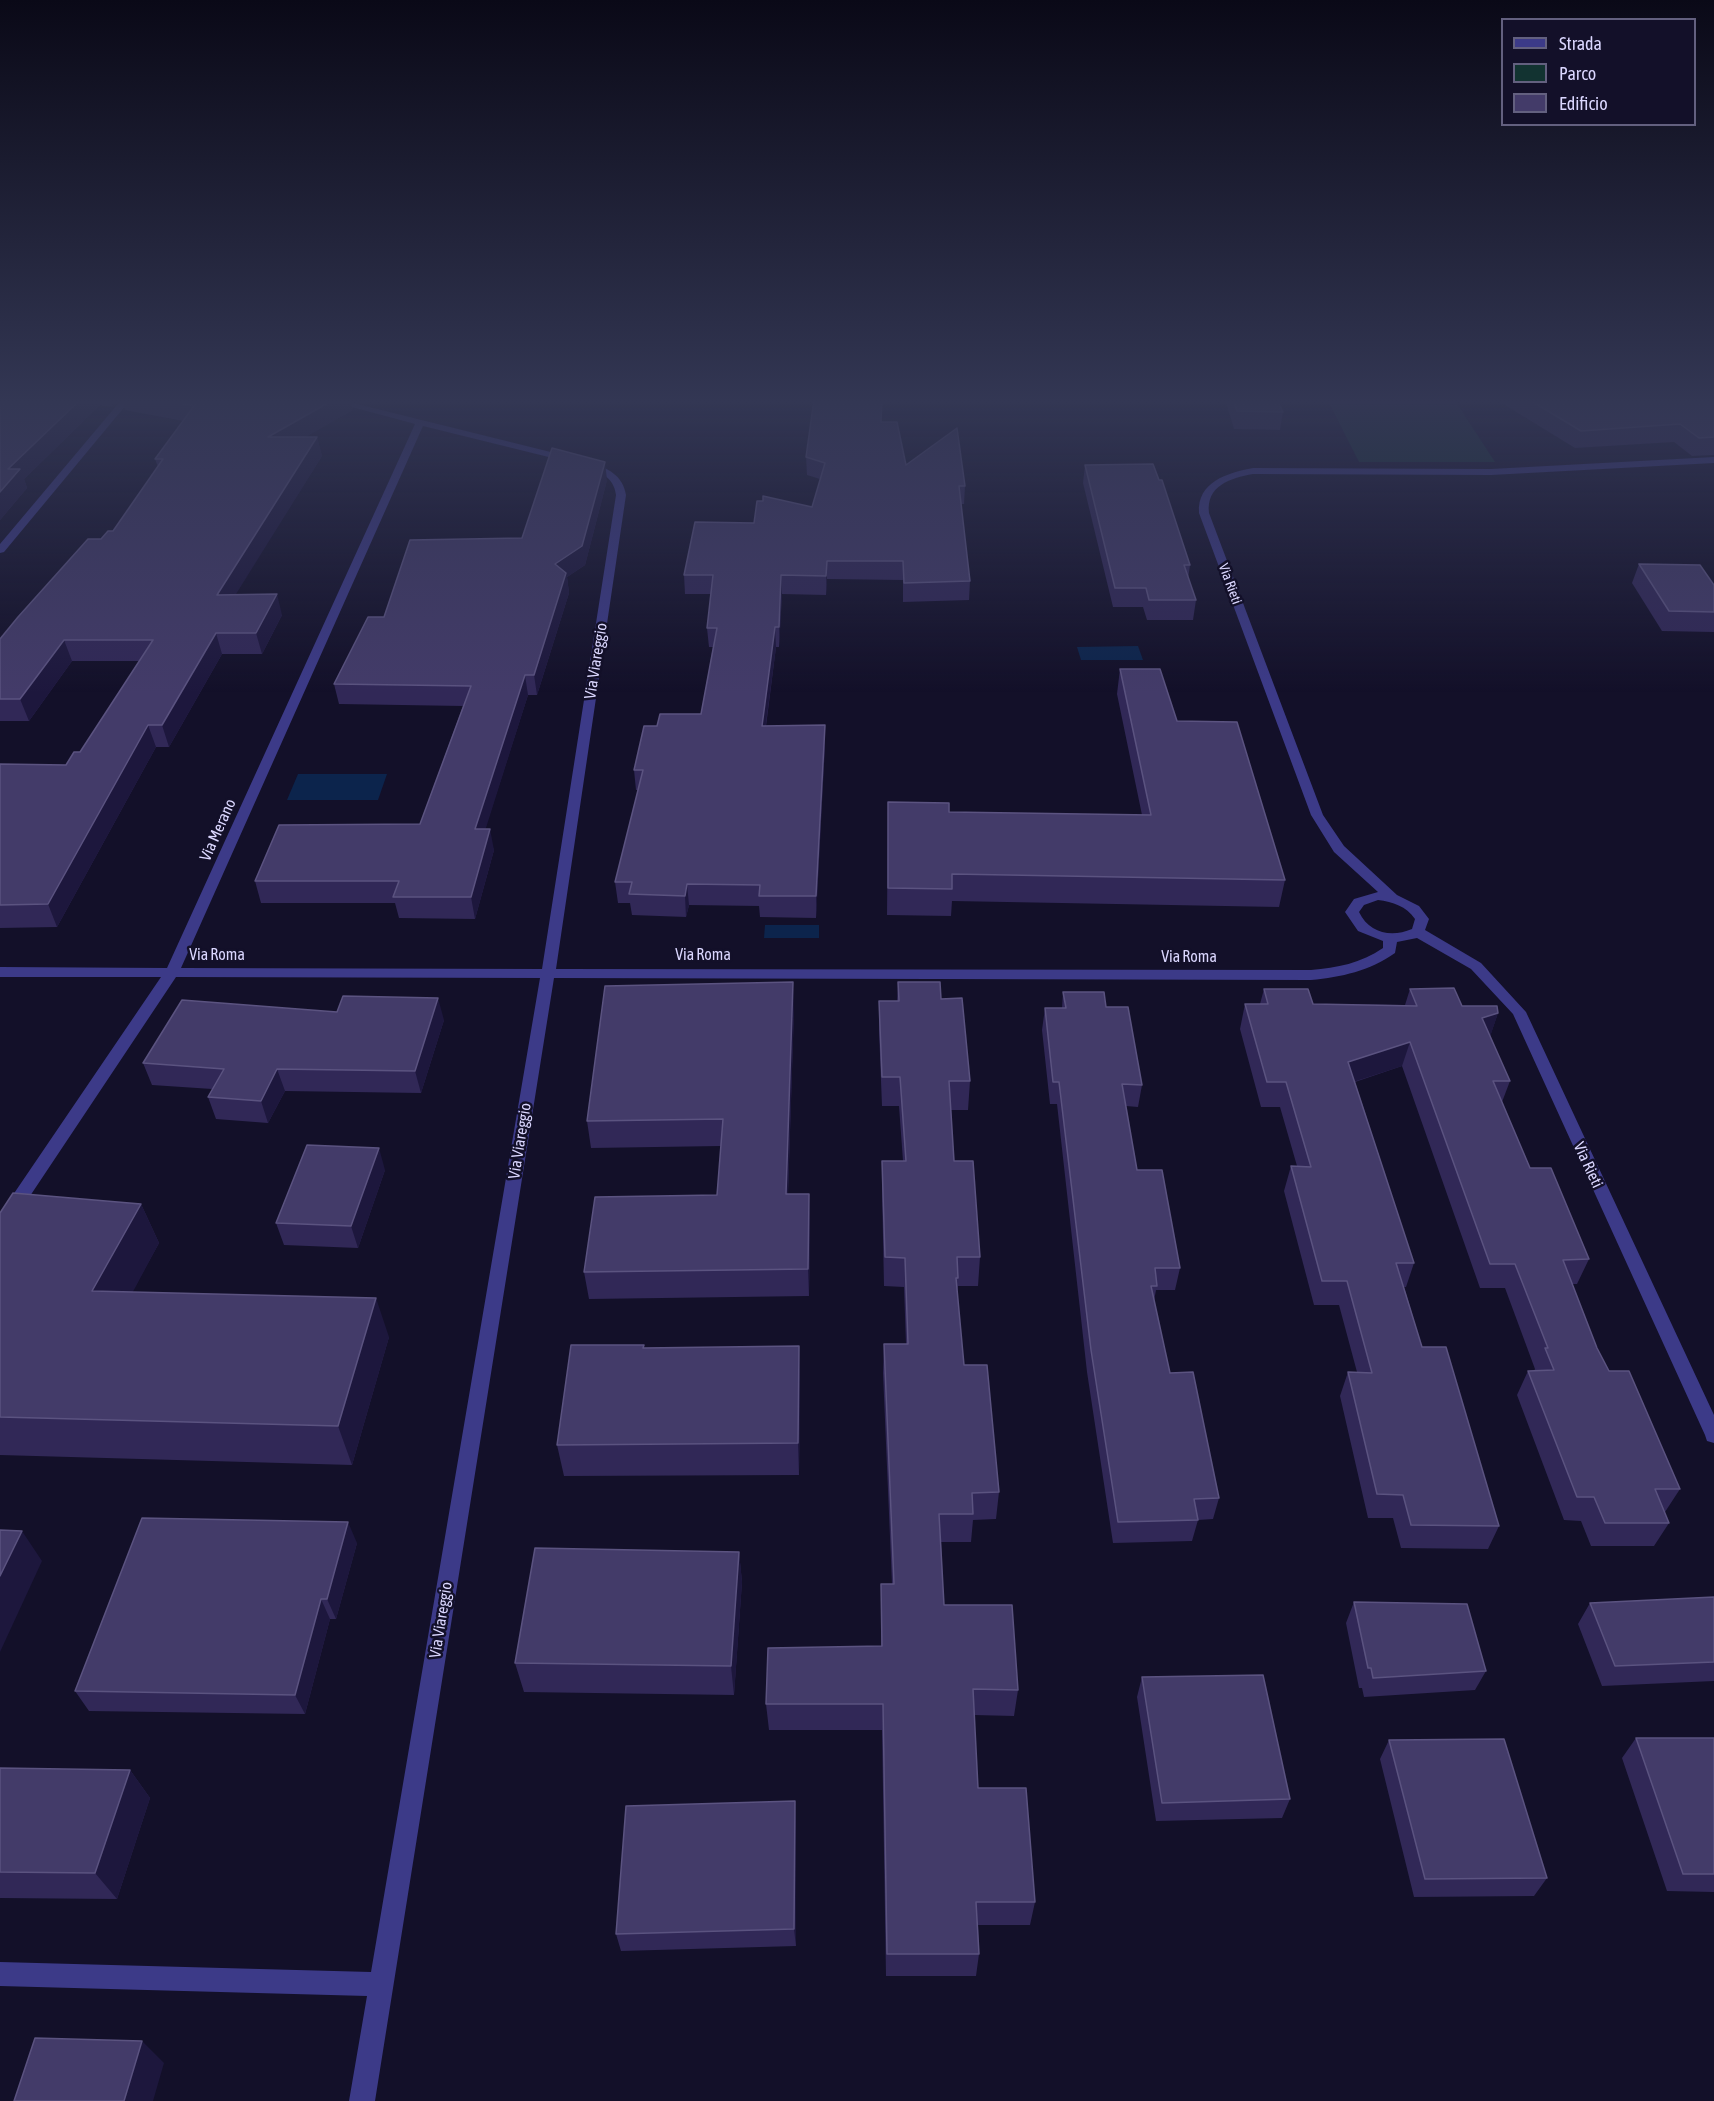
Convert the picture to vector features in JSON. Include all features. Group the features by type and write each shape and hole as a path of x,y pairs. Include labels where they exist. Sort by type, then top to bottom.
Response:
{"street":[{"path":"0,550 45,497"},
{"name":"Via Merano","path":"0,1227 172,972 386,497"},
{"name":"Via Viareggio","path":"362,2101 548,973 620,497"},
{"name":"Via Rieti","path":"1205,497 1203,502 1204,513 1317,815 1339,849 1391,897"},
{"path":"1369,897 1391,897 1402,901 1419,913 1422,919 1418,932 1401,938 1379,936 1360,926 1352,912 1360,901 1369,897"},
{"name":"Via Rieti","path":"1418,932 1476,966 1519,1012 1714,1435"},
{"name":"Via Roma","path":"0,972 1311,975 1343,971 1370,963 1390,950 1390,938"},
{"path":"0,1974 381,1984"}],"water":[{"path":"1138,646 1143,660 1081,660 1077,647"},
{"path":"298,774 387,774 378,800 287,800"},
{"path":"765,925 819,925 819,938 764,938"}],"building":[{"path":"137,497 279,497 217,595 277,594 256,633 216,633 162,725 148,725 48,904 0,905 0,764 66,765 74,752 80,752 153,640 64,640 20,699 0,699 0,639 88,539 101,539 108,531 113,531"},
{"path":"536,497 595,497 582,546 555,564 566,573 534,675 525,675 475,829 490,829 471,897 393,897 399,881 255,881 279,825 420,824 471,686 334,684 368,617 384,617 410,540 522,538"},
{"path":"763,497 812,507 815,497 960,497 970,581 904,583 903,561 827,561 826,576 781,575 779,627 775,627 762,726 825,725 816,896 759,896 760,885 687,884 685,896 629,894 632,882 615,882 643,770 634,770 644,726 657,726 660,714 701,714 717,628 707,628 713,575 684,575 695,522 754,523 757,501 763,501"},
{"path":"1093,497 1168,497 1190,565 1184,565 1196,600 1149,600 1146,588 1115,588"},
{"path":"1639,564 1700,565 1714,585 1714,612 1669,611"},
{"path":"1120,669 1160,669 1177,721 1237,722 1285,880 952,874 952,889 888,888 888,802 949,803 949,812 1151,815"},
{"path":"793,982 786,1194 809,1194 808,1269 584,1272 595,1197 717,1195 723,1119 587,1121 605,986"},
{"path":"898,982 940,982 941,999 962,998 970,1081 949,1081 954,1161 973,1161 980,1257 957,1257 958,1278 956,1278 964,1365 987,1365 999,1492 972,1493 973,1514 939,1514 944,1605 1012,1605 1018,1690 973,1689 978,1788 1026,1788 1035,1902 976,1902 979,1954 887,1954 883,1704 766,1704 768,1648 882,1646 881,1584 894,1584 884,1344 908,1344 905,1258 885,1257 882,1161 906,1161 900,1077 882,1077 879,1001 899,1001"},
{"path":"1454,988 1462,1006 1497,1006 1498,1013 1482,1018 1510,1081 1493,1081 1530,1168 1551,1168 1589,1259 1563,1260 1597,1348 1609,1371 1629,1371 1680,1489 1655,1489 1669,1523 1605,1523 1594,1497 1577,1497 1528,1371 1554,1370 1545,1348 1548,1348 1515,1264 1490,1264 1410,1042 1348,1062 1414,1263 1396,1263 1422,1347 1446,1347 1499,1526 1411,1525 1403,1495 1377,1494 1348,1372 1372,1373 1347,1281 1322,1281 1291,1166 1311,1167 1286,1082 1267,1082 1245,1004 1268,1004 1264,989 1308,989 1313,1004 1417,1006 1410,989"},
{"path":"1063,992 1104,992 1106,1007 1128,1007 1142,1085 1122,1084 1137,1170 1162,1170 1180,1268 1155,1268 1157,1286 1151,1286 1170,1373 1193,1372 1219,1498 1194,1499 1198,1520 1118,1522 1091,1350 1059,1082 1053,1082 1045,1008 1066,1008"},
{"path":"343,996 438,998 415,1071 277,1069 261,1101 208,1097 224,1069 143,1063 182,1000 337,1012"},
{"path":"307,1145 379,1148 351,1226 276,1223"},
{"path":"13,1193 141,1204 92,1291 376,1298 338,1426 0,1417 0,1213"},
{"path":"571,1345 644,1345 643,1348 799,1346 798,1443 557,1445"},
{"path":"142,1518 348,1522 327,1599 321,1599 295,1695 75,1691"},
{"path":"0,1530 22,1531 0,1576"},
{"path":"535,1548 739,1552 731,1666 515,1663"},
{"path":"1714,1597 1714,1662 1615,1666 1590,1603"},
{"path":"1354,1602 1467,1604 1486,1671 1373,1678 1371,1668 1368,1668"},
{"path":"1263,1675 1290,1799 1162,1803 1142,1677"},
{"path":"1636,1738 1714,1738 1714,1874 1683,1874"},
{"path":"1504,1739 1547,1878 1425,1879 1389,1740"},
{"path":"0,1768 130,1770 95,1873 0,1872"},
{"path":"795,1801 794,1929 616,1934 626,1806"},
{"path":"35,2038 142,2041 124,2101 14,2101"}]}
